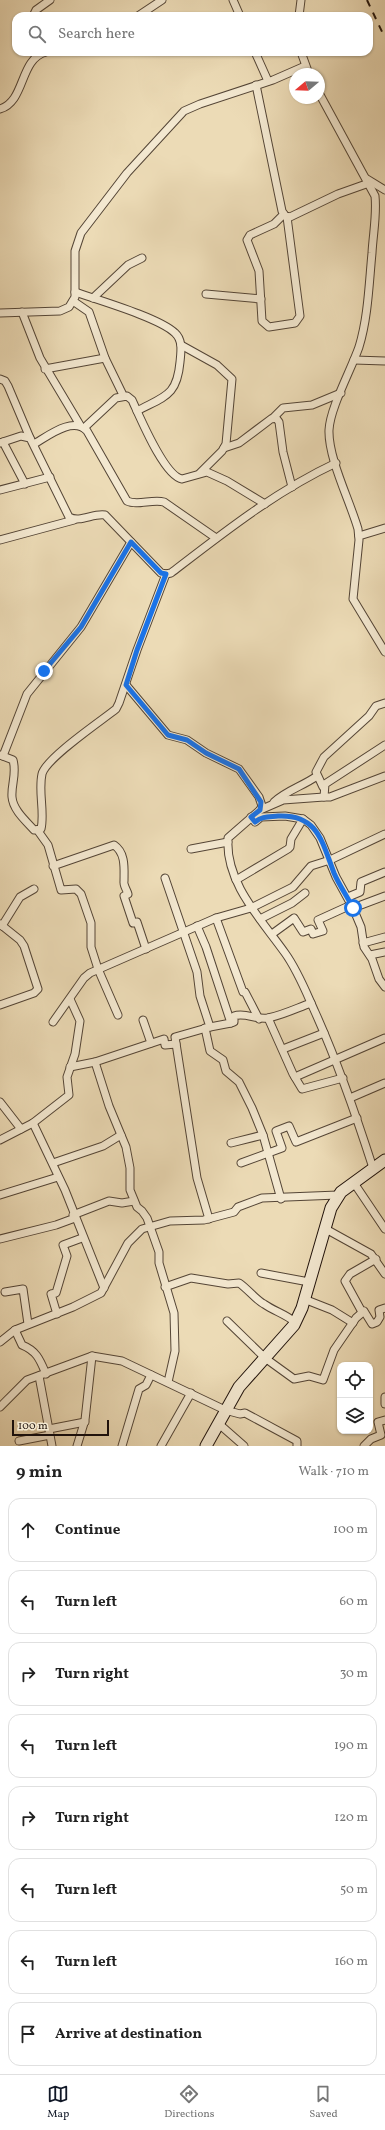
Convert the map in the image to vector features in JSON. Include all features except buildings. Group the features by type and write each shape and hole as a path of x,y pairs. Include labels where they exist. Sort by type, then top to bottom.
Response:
{"main road":[{"path":"206,1446 239,1387 280,1343 295,1322 304,1300 324,1228 331,1208 338,1195 385,1160"}],"street":[{"path":"35,12 50,0"},
{"path":"144,12 162,0"},
{"path":"233,0 238,12"},
{"path":"300,12 301,0"},
{"path":"0,109 10,104 33,59 39,56"},
{"path":"257,56 268,82"},
{"path":"0,313 60,311 69,307 74,301 75,251 81,232 127,173 184,111 200,104 268,82 305,66 302,56"},
{"path":"256,85 285,216 298,295 299,320 295,323 286,325 266,326 262,319 259,271 247,240 250,235 274,224 285,216 368,181"},
{"path":"325,104 375,196 375,212 363,330 354,360 331,419 329,431 336,463 355,518 359,536 353,599 385,652"},
{"path":"368,181 385,190"},
{"path":"93,298 128,265 142,258"},
{"path":"75,292 167,327 175,332 181,345 179,376 173,389 169,394 137,411"},
{"path":"206,294 261,299"},
{"path":"74,301 89,312 105,358 123,395 132,400 170,473 182,479 207,472 265,504"},
{"path":"22,312 34,346 45,368 82,426 126,501 131,503 156,500 164,502 216,538"},
{"path":"181,345 217,365 232,379 228,428 224,448"},
{"path":"45,368 105,358"},
{"path":"354,360 385,361"},
{"path":"0,379 5,381 8,386 32,441 67,513 74,520"},
{"path":"199,473 224,448 239,443 273,418 283,408 312,405 341,393"},
{"path":"25,484 1,442 21,436 32,441 72,425 82,426 116,398 123,395"},
{"path":"273,418 278,419 279,422 283,452 292,487"},
{"path":"0,540 74,520 105,515 161,573 171,573 216,538 265,504 292,487 336,463"},
{"path":"0,490 50,477"},
{"path":"359,536 385,528"},
{"path":"118,1015 98,969 91,947 90,923 81,894 76,889 61,890 48,845 38,831 34,830 20,815 13,802 15,767 13,760 2,756 27,694 81,627 131,542"},
{"path":"38,831 41,827 40,792 44,770 57,755 88,728 116,709 123,696 137,650 166,574"},
{"path":"126,685 168,735 187,740 206,753 239,769 259,797 262,806 260,810"},
{"path":"324,797 323,787 317,776 317,769 324,757 369,716 376,706 385,703"},
{"path":"323,787 338,775 385,745"},
{"path":"271,805 287,791 304,785 317,776"},
{"path":"373,1168 336,1059 290,959 252,908 236,880 229,861 228,842 231,834 260,810 271,805 283,800 330,797 385,776"},
{"path":"251,817 255,822 261,817 285,816 303,819 317,833 336,876 352,906 361,927 363,943 370,955 379,979 385,987"},
{"path":"236,880 288,849 290,847 291,839 303,819"},
{"path":"53,1022 84,978 98,969 216,918 252,908 293,887 311,866 330,860 385,834"},
{"path":"191,849 228,842"},
{"path":"53,866 114,845 119,848 125,868 123,882 128,894 124,896 126,904 134,924 136,922 146,949"},
{"path":"348,897 360,892 361,882 385,872"},
{"path":"165,878 197,972 210,1051 223,1060 226,1071 239,1082 263,1135 281,1199"},
{"path":"0,1005 34,993 38,989 24,946 20,940 1,925 20,897 34,889"},
{"path":"260,919 292,903 305,893"},
{"path":"272,934 294,918 303,932 311,929 313,934 323,930 318,920 352,906 385,896"},
{"path":"216,918 243,992 245,992 259,1019"},
{"path":"197,926 206,948 231,1023"},
{"path":"363,943 385,937"},
{"path":"370,955 385,952"},
{"path":"0,1140 33,1123 69,1095 67,1077 75,1054 80,1021 70,999"},
{"path":"70,1067 95,1062 164,1039 165,1045 207,1027 234,1022 234,1016 243,1014 259,1019 268,1018 311,1003"},
{"path":"268,1018 300,1087 306,1089 343,1078"},
{"path":"143,1020 151,1043"},
{"path":"282,1049 324,1033"},
{"path":"295,1077 385,1038"},
{"path":"175,1041 197,1178 209,1219"},
{"path":"95,1062 109,1106 126,1147 130,1168 130,1190 137,1207 142,1211 146,1218 159,1252 159,1263 174,1313 175,1351 168,1382"},
{"path":"350,1098 385,1083"},
{"path":"0,1102 21,1129"},
{"path":"240,1163 282,1148 276,1131 288,1126 296,1142 357,1118"},
{"path":"33,1123 53,1163 82,1238 104,1288"},
{"path":"53,1163 102,1146 121,1135"},
{"path":"231,1143 263,1135"},
{"path":"0,1195 58,1176"},
{"path":"354,1182 383,1220 385,1229"},
{"path":"0,1342 16,1330 28,1324 57,1314 97,1295 104,1288 128,1243 135,1234 149,1226 170,1221 209,1219 234,1212 238,1207 268,1197 281,1199 338,1195"},
{"path":"0,1239 56,1225 109,1201 122,1203 134,1201"},
{"path":"324,1228 371,1254 384,1271"},
{"path":"57,1314 51,1294 56,1292 67,1256 63,1245 82,1238"},
{"path":"376,1259 350,1274 345,1281 362,1312 364,1312 372,1324 377,1322 380,1317 379,1310 385,1308"},
{"path":"261,1273 309,1282"},
{"path":"166,1286 191,1278 228,1284 239,1283 257,1297 262,1304 287,1315 295,1322"},
{"path":"5,1292 23,1289 28,1324"},
{"path":"304,1300 337,1312 353,1323"},
{"path":"227,1321 265,1358 294,1379 310,1376 323,1380 334,1350 362,1312"},
{"path":"16,1330 22,1346 31,1349 38,1355 52,1446"},
{"path":"77,1446 85,1422 92,1356"},
{"path":"0,1407 27,1380 66,1364 92,1356 117,1359 225,1410 240,1414 245,1413 270,1425 297,1440 297,1446"},
{"path":"122,1446 139,1389 146,1385 151,1375"},
{"path":"161,1446 191,1394"},
{"path":"385,1397 385,1404"},
{"path":"364,1446 371,1439 381,1435 378,1422 385,1420"},
{"path":"19,1441 85,1422"},
{"path":"219,1424 244,1446"}],"railway":[{"path":"367,0 373,12"},
{"path":"373,13 385,38"}],"route":[{"path":"44,671 77,633 131,542 161,573 166,574 129,672 126,685 168,735 183,738 206,753 232,764 239,769 261,802 262,806 260,810 251,817 255,822 261,817 285,816 303,819 311,825 320,838 334,872 353,908"}]}
